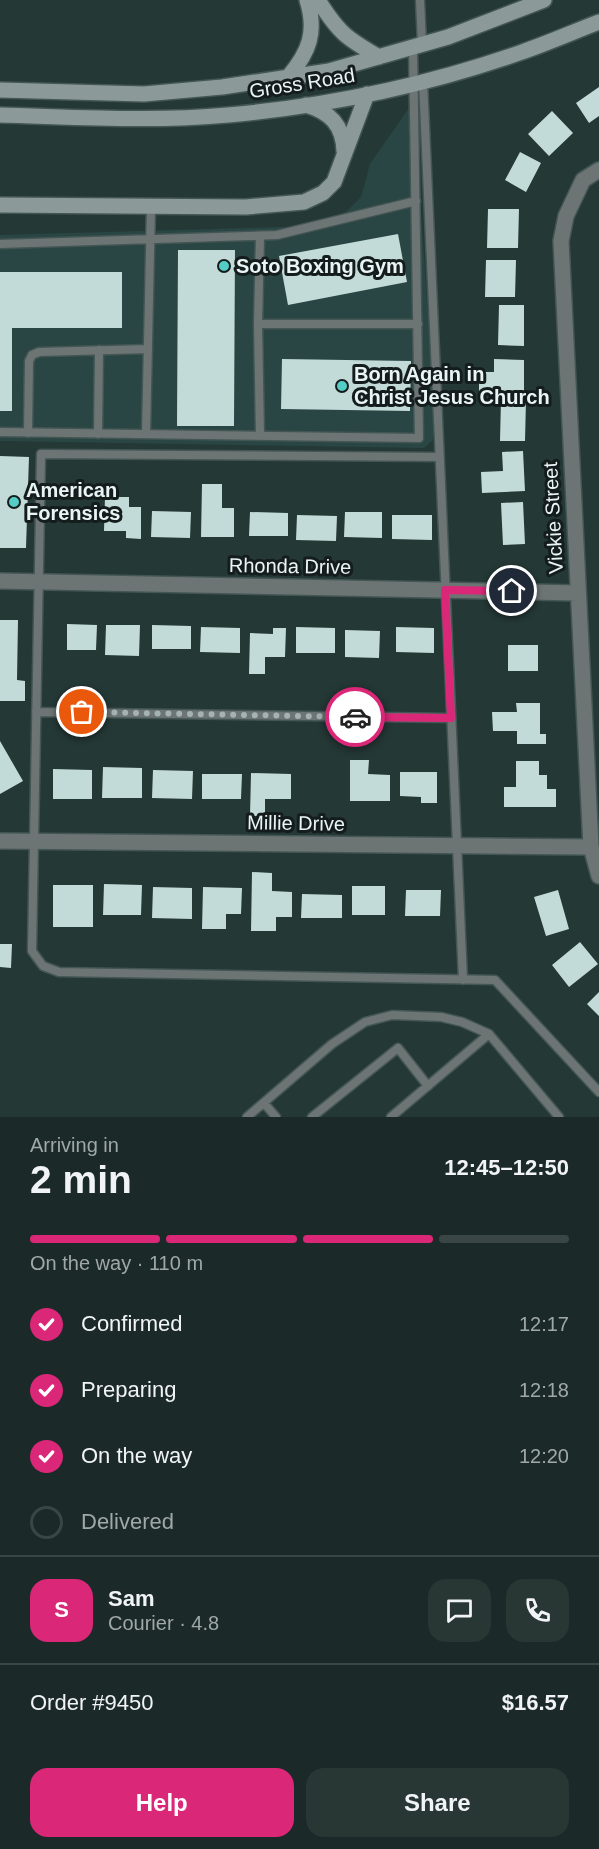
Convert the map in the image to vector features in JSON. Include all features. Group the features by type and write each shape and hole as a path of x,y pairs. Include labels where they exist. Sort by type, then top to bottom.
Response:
{"main road":[{"path":"289,76 304,58 310,41 312,21 307,0"},
{"path":"318,0 335,26 350,41 379,57"},
{"name":"Gross Road","path":"0,90 144,94 222,87 329,71 448,37 544,0"},
{"name":"Gross Road","path":"0,115 134,118 228,115 305,105 419,82 522,52 599,22"},
{"path":"0,205 246,207 304,202 323,193 334,182 367,94"},
{"path":"305,105 331,116 341,131 344,154"}],"street":[{"name":"Vickie Street","path":"599,170 584,180 566,216 561,241 591,848 599,876"},
{"name":"Rhonda Drive","path":"0,581 578,593"},
{"name":"Millie Drive","path":"0,841 591,848"}],"lane":[{"path":"420,0 417,46 463,980"},
{"path":"0,432 419,438 416,201 419,82"},
{"path":"0,244 278,235 416,201"},
{"path":"147,434 151,207"},
{"path":"260,236 258,324 260,436"},
{"path":"258,324 418,324"},
{"path":"28,433 29,361 32,355 39,352 148,349"},
{"path":"98,434 99,350"},
{"path":"439,457 41,454 32,951 43,966 59,972 495,980 599,1092"},
{"path":"36,712 451,718"},
{"path":"247,1117 332,1044 365,1022 392,1015 441,1017 462,1022 489,1034 559,1117"},
{"path":"392,1117 489,1034"},
{"path":"312,1117 398,1048 428,1086"},
{"path":"264,1103 276,1117"}],"shaded area":[{"path":"413,102 434,398 433,437 424,448 0,441 0,235 317,226 347,211 361,197 370,164"}],"building":[{"path":"599,87 599,116 589,123 576,103"},
{"path":"552,111 573,133 549,156 528,134"},
{"path":"520,152 541,163 526,192 505,180"},
{"path":"488,209 519,209 518,248 487,248"},
{"path":"398,234 407,282 288,305 279,256"},
{"path":"178,250 235,250 234,426 177,426"},
{"path":"486,260 516,260 515,297 485,297"},
{"path":"0,272 122,272 122,328 12,328 12,411 0,411"},
{"path":"499,305 524,305 524,346 498,345"},
{"path":"282,359 411,361 410,411 281,409"},
{"path":"494,359 524,360 524,394 479,393 479,372 494,372"},
{"path":"501,399 526,400 525,441 500,441"},
{"path":"523,451 525,491 482,493 481,472 503,471 502,452"},
{"name":"American Forensics","path":"0,456 29,457 26,548 0,548"},
{"path":"202,484 222,484 222,508 234,508 234,537 201,537"},
{"path":"105,497 129,497 129,507 141,507 141,539 126,538 126,531 104,531"},
{"path":"523,502 525,544 503,545 501,503"},
{"path":"152,511 191,512 190,538 151,537"},
{"path":"250,512 288,513 288,536 249,536"},
{"path":"345,512 382,512 382,538 344,537"},
{"path":"297,515 337,516 336,541 296,540"},
{"path":"392,515 432,515 432,540 392,539"},
{"path":"0,620 18,620 17,680 25,681 25,701 0,701"},
{"path":"67,624 97,625 96,650 67,650"},
{"path":"106,625 140,625 139,656 105,655"},
{"path":"152,625 191,626 191,649 152,649"},
{"path":"201,627 240,628 240,653 200,652"},
{"path":"296,627 335,628 335,653 296,653"},
{"path":"396,627 434,628 434,653 396,652"},
{"path":"273,628 286,628 285,657 265,657 265,674 249,674 250,633 273,634"},
{"path":"345,630 380,631 379,658 345,657"},
{"path":"508,645 538,645 538,671 508,671"},
{"path":"516,703 540,703 540,734 546,734 546,744 517,744 517,731 493,731 492,712 517,712"},
{"path":"0,741 23,781 0,794"},
{"path":"350,760 369,760 368,774 390,775 390,801 350,801"},
{"path":"516,761 539,761 539,775 547,775 547,789 556,789 556,807 504,807 504,787 516,787"},
{"path":"103,767 142,768 142,798 102,798"},
{"path":"53,769 92,770 92,799 53,799"},
{"path":"153,770 193,771 192,799 152,798"},
{"path":"400,772 437,772 437,803 421,803 421,797 400,796"},
{"path":"251,773 291,774 291,799 265,799 265,816 250,816"},
{"path":"202,774 242,774 241,799 202,799"},
{"path":"252,872 272,873 272,891 292,892 292,917 276,917 276,931 251,931"},
{"path":"104,884 142,885 141,915 103,915"},
{"path":"53,885 93,885 93,927 53,927"},
{"path":"352,886 385,886 385,915 352,915"},
{"path":"153,887 192,888 192,919 152,918"},
{"path":"203,887 242,888 241,914 226,914 226,929 202,929"},
{"path":"406,890 441,890 440,916 405,916"},
{"path":"558,890 569,929 546,936 534,897"},
{"path":"302,894 342,895 342,918 301,918"},
{"path":"580,942 598,964 569,987 552,965"},
{"path":"0,944 12,944 11,968 0,967"},
{"path":"599,992 599,1016 587,1004"}],"way so far":[{"path":"82,712 355,717"}],"place":[{"name":"Soto Boxing Gym","path":"224,266"},
{"name":"Born Again in Christ Jesus Church","path":"342,386"},
{"name":"American Forensics","path":"14,502"}],"route":[{"path":"355,717 451,718 445,590 512,591"}]}
